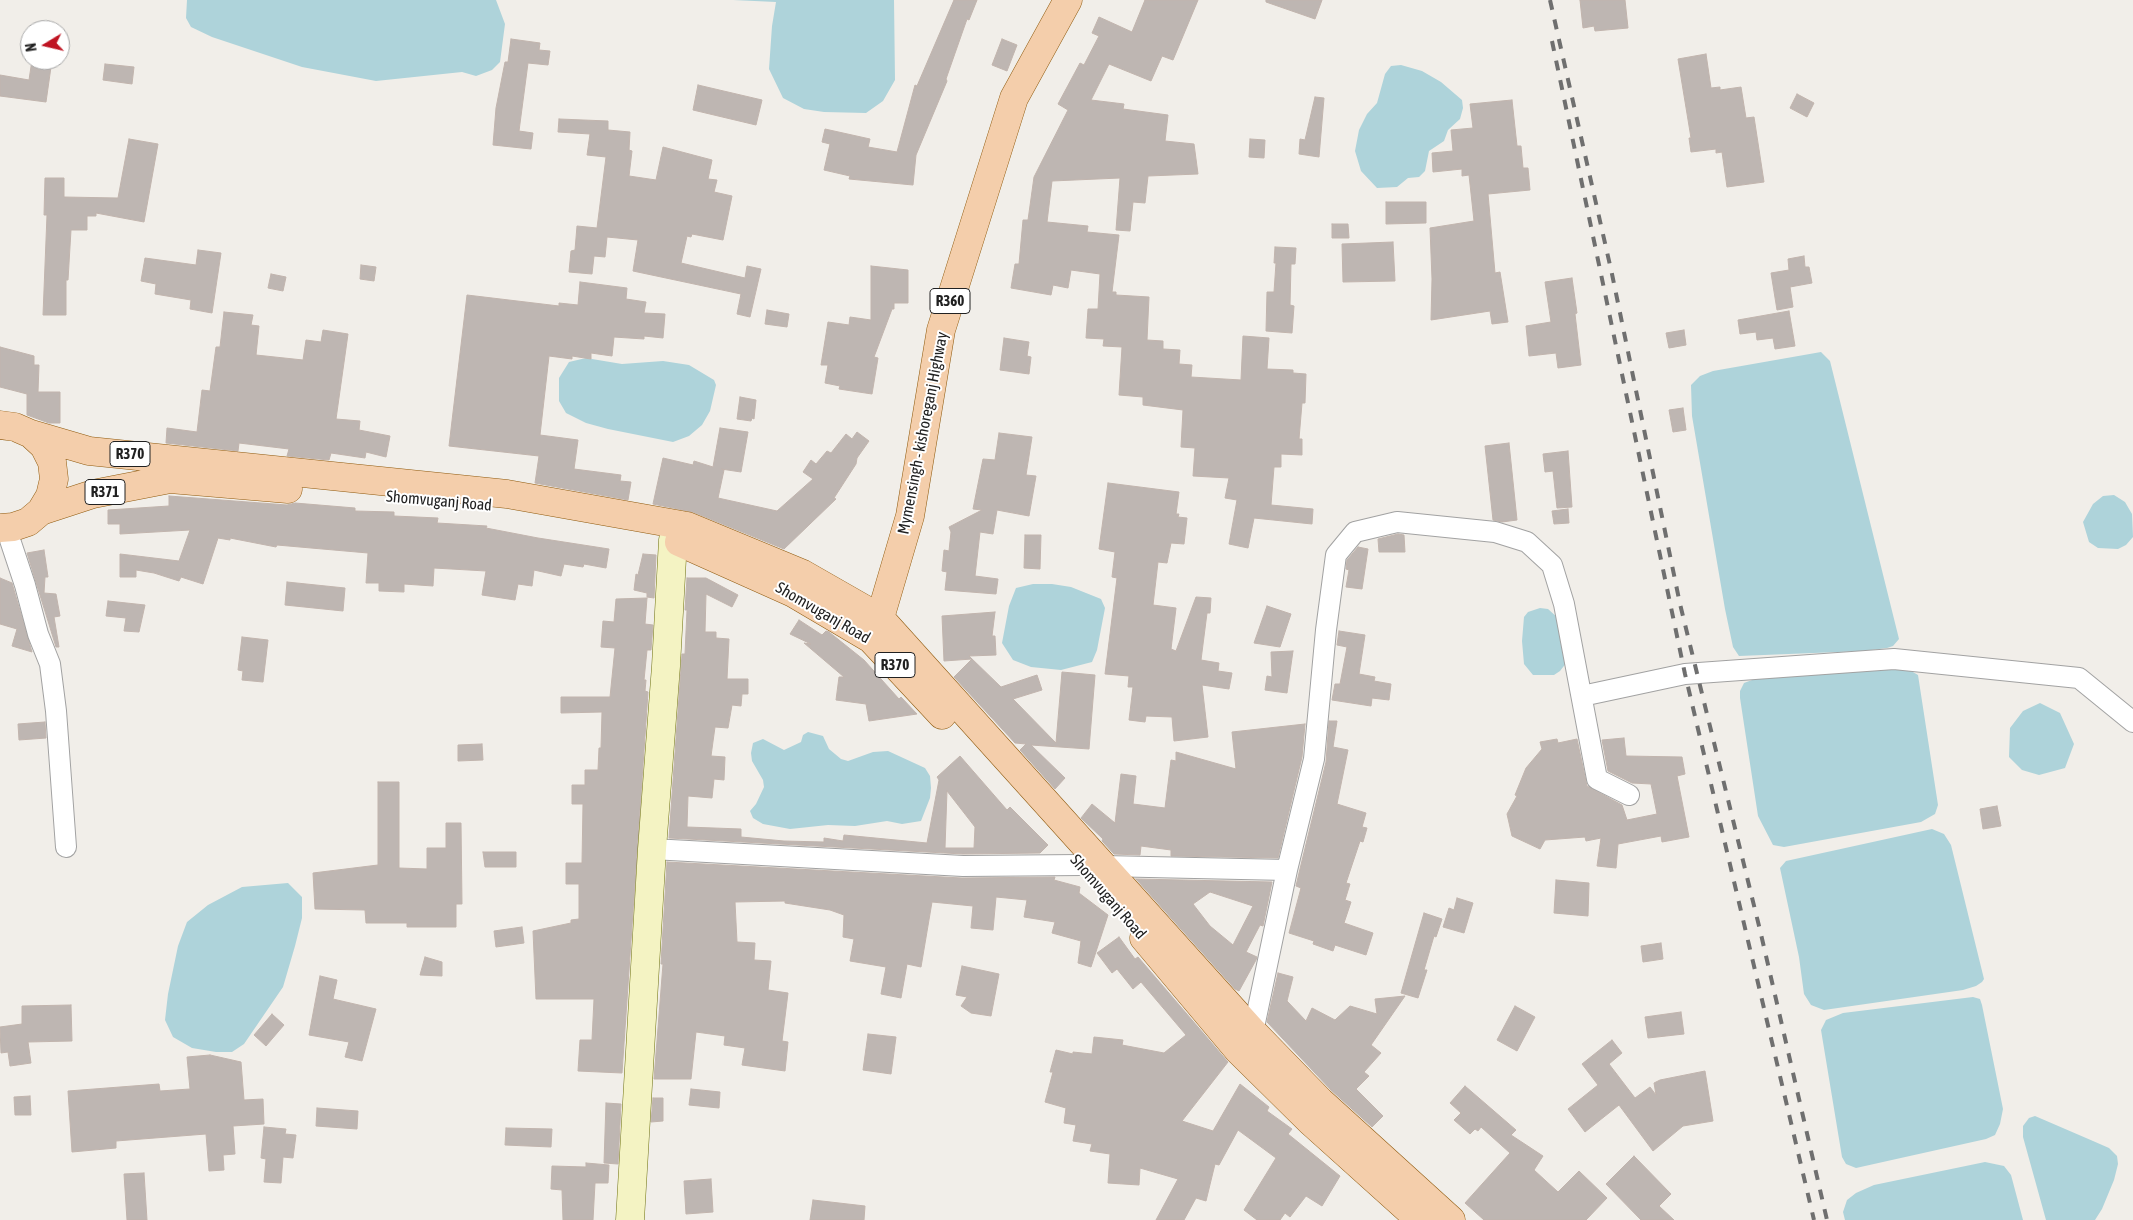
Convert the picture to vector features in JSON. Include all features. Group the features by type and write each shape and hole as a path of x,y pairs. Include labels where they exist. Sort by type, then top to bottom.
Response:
{"main road":[{"name":"Mymensingh - kishoreganj Highway","path":"875,628 910,516 941,330 1014,98 1068,0"},
{"name":"Shomvuganj Road","path":"12,426 89,450 507,494 687,526 803,574 875,628 1092,865 1320,1101 1451,1220"},
{"path":"12,426 44,446 52,462 54,479 50,496 16,529"},
{"name":"Shomvuganj Road","path":"170,479 505,506 673,540 875,628"},
{"name":"R371","path":"16,529 93,494 170,479"},
{"name":"Shomvuganj Road","path":"1092,865 1238,1050 1310,1121 1420,1220"}],"street":[{"path":"1253,1032 1287,870 1314,758 1326,630 1336,555 1355,532 1397,522 1495,532 1527,542 1552,564 1564,604 1596,779 1629,795"},
{"path":"16,529 26,585 38,634 50,664 56,711 66,847"},
{"path":"630,1220 673,540"},
{"path":"1582,696 1691,674 1894,659 2079,678 2133,722"},
{"path":"652,849 963,866 1092,865 1287,870"}],"water":[{"path":"187,0 496,0 505,24 500,62 492,70 476,76 462,72 376,81 302,67 212,37 191,27 186,18"},
{"path":"733,0 894,0 895,80 883,101 866,113 824,112 804,109 783,98 769,69 776,2"},
{"path":"1401,65 1422,71 1441,82 1462,100 1463,108 1460,119 1448,130 1444,141 1429,151 1425,171 1419,177 1408,178 1397,187 1377,188 1361,171 1355,151 1359,130 1367,114 1377,103 1385,74 1391,66"},
{"path":"1821,352 1830,361 1899,639 1893,646 1887,648 1863,651 1739,656 1733,647 1725,609 1692,416 1691,385 1700,376 1713,371"},
{"path":"586,358 622,364 663,361 689,365 714,380 716,385 710,411 702,425 689,436 673,442 586,423 566,413 559,401 559,378 569,362"},
{"path":"2114,495 2125,502 2132,514 2133,537 2126,545 2118,549 2098,548 2089,542 2083,522 2093,504 2103,496"},
{"path":"1033,584 1071,587 1101,599 1105,608 1097,650 1092,662 1061,670 1031,667 1013,660 1002,643 1009,606 1016,588"},
{"path":"1540,608 1548,609 1558,618 1567,662 1554,675 1533,675 1524,664 1522,641 1524,617 1528,612"},
{"path":"1880,664 1906,668 1918,675 1938,805 1935,814 1921,822 1784,847 1773,845 1758,816 1740,698 1740,691 1744,683 1760,677"},
{"path":"2040,703 2060,713 2074,744 2065,768 2039,775 2022,770 2009,757 2010,728 2023,711"},
{"path":"808,732 823,736 829,749 841,759 848,761 873,752 888,751 925,768 930,776 931,788 930,798 921,821 902,824 887,821 855,826 828,825 790,829 763,824 753,818 750,811 756,804 764,787 763,780 752,761 753,743 763,739 784,750 801,742 803,735"},
{"path":"1932,829 1944,834 1951,845 1984,979 1982,982 1963,990 1824,1010 1811,1005 1804,994 1799,957 1780,868 1786,861"},
{"path":"288,883 302,897 302,918 295,946 283,987 244,1044 232,1052 216,1052 192,1048 173,1037 165,1020 168,994 178,946 187,922 208,905 242,887"},
{"path":"1973,997 1980,999 1982,1005 2003,1109 2000,1124 1995,1135 1986,1139 1856,1168 1846,1164 1842,1157 1821,1030 1826,1020 1843,1013"},
{"path":"2035,1116 2109,1148 2117,1156 2118,1164 2114,1180 2102,1209 2095,1220 2046,1220 2023,1137 2023,1126 2029,1118"},
{"path":"1985,1162 2004,1166 2011,1175 2023,1220 1845,1220 1843,1212 1847,1200 1856,1193 1874,1185"}],"building":[{"path":"954,0 977,0 969,20 967,19 946,79 947,81 916,155 913,185 849,179 850,176 824,170 830,144 822,142 825,129 870,139 868,147 897,152 915,85 917,86"},
{"path":"1145,0 1198,0 1173,60 1162,56 1151,81 1109,64 1091,100 1124,104 1123,109 1168,115 1165,141 1194,144 1198,174 1148,176 1145,203 1133,202 1130,231 1116,230 1120,178 1052,181 1047,222 1088,226 1087,232 1119,235 1112,292 1116,292 1116,295 1149,297 1147,340 1163,341 1163,349 1180,350 1179,364 1192,365 1191,377 1241,380 1243,336 1269,338 1267,369 1293,370 1293,373 1306,374 1305,403 1302,403 1299,439 1302,439 1302,455 1281,454 1281,467 1274,467 1271,505 1313,509 1312,524 1254,518 1248,548 1229,544 1237,500 1225,498 1229,478 1193,476 1195,448 1181,447 1183,410 1143,405 1143,397 1119,395 1122,347 1103,346 1104,339 1086,338 1088,309 1098,309 1100,274 1071,270 1068,288 1053,285 1051,295 1011,288 1015,264 1019,264 1023,220 1028,220 1034,177 1068,110 1058,104 1080,63 1084,65 1099,36 1092,33 1099,17 1132,32"},
{"path":"1266,0 1322,0 1315,19 1266,2"},
{"path":"1580,0 1625,0 1628,28 1595,31 1594,26 1583,28"},
{"path":"511,39 540,43 539,50 550,51 548,65 528,63 519,131 533,133 531,149 493,145 496,108 505,62 508,62"},
{"path":"1002,39 1017,45 1007,71 992,65"},
{"path":"1706,54 1711,88 1720,87 1720,90 1741,87 1746,118 1754,117 1764,182 1727,187 1722,152 1716,153 1716,149 1691,152 1689,138 1691,138 1678,59"},
{"path":"105,64 134,67 132,84 103,80"},
{"path":"30,70 51,70 46,102 0,96 0,75 29,80"},
{"path":"698,85 762,100 756,125 693,110"},
{"path":"1797,94 1814,103 1807,117 1790,108"},
{"path":"1315,97 1324,98 1319,157 1299,154 1300,139 1305,140"},
{"path":"1512,100 1517,146 1521,146 1523,168 1528,168 1530,190 1488,194 1495,273 1500,272 1508,322 1492,324 1490,311 1431,320 1430,228 1474,221 1469,175 1462,176 1462,169 1433,172 1432,153 1453,151 1451,130 1473,128 1470,104"},
{"path":"559,119 608,121 608,130 630,132 629,150 632,151 629,176 656,180 663,147 712,160 708,179 717,180 714,192 732,196 723,240 692,234 691,237 687,236 681,263 745,278 747,266 761,269 750,317 737,314 741,294 633,271 638,240 607,237 605,257 594,256 592,274 569,272 571,251 575,250 577,226 597,228 606,157 587,155 590,134 558,132"},
{"path":"129,139 158,144 144,222 96,213 96,216 87,216 87,230 71,230 68,280 66,280 66,315 43,315 47,215 44,215 45,178 64,178 64,197 118,198"},
{"path":"1250,139 1265,140 1264,158 1249,157"},
{"path":"1386,202 1426,202 1426,223 1386,224"},
{"path":"1332,224 1348,224 1349,238 1332,238"},
{"path":"1393,242 1395,281 1343,282 1342,244"},
{"path":"1275,247 1296,248 1295,264 1291,264 1290,305 1294,306 1292,333 1266,331 1267,292 1274,292"},
{"path":"198,250 221,253 212,313 190,309 191,300 155,294 156,284 141,281 145,258 196,265"},
{"path":"1804,256 1805,267 1809,267 1812,283 1790,287 1793,307 1777,310 1771,273 1789,270 1788,259"},
{"path":"361,265 376,267 374,281 360,279"},
{"path":"871,266 908,270 908,303 894,303 894,309 892,309 874,357 878,358 872,394 839,389 840,386 825,383 828,365 821,365 828,322 849,325 850,317 871,320"},
{"path":"271,274 286,277 283,291 268,288"},
{"path":"1572,278 1581,365 1558,368 1556,353 1529,356 1526,326 1551,322 1545,282"},
{"path":"580,282 627,288 626,299 646,302 644,313 665,314 663,338 644,336 644,339 614,337 612,356 591,353 591,359 572,356 572,359 549,356 540,435 578,440 574,469 621,475 620,481 631,482 628,500 535,483 539,456 449,446 467,295 559,306 559,303 578,305"},
{"path":"767,310 789,314 787,327 765,324"},
{"path":"1789,311 1795,346 1775,349 1773,338 1757,340 1756,332 1740,334 1738,320"},
{"path":"224,312 253,315 251,325 259,326 256,355 303,360 306,340 321,342 323,330 348,334 336,419 360,421 359,430 390,436 386,457 366,452 365,458 331,453 329,460 287,456 289,449 239,443 238,451 166,443 167,428 197,432 202,390 210,391 216,347 220,347"},
{"path":"1684,330 1686,345 1669,348 1666,333"},
{"path":"1004,338 1029,342 1027,356 1031,357 1029,374 1000,370"},
{"path":"0,347 34,356 34,365 39,365 38,392 60,392 60,423 49,423 27,415 27,394 0,387"},
{"path":"740,397 756,400 754,419 752,418 751,421 737,419"},
{"path":"1683,408 1686,430 1673,432 1669,410"},
{"path":"720,428 748,432 741,472 721,469 724,470 718,498 777,511 813,479 803,472 811,460 816,464 827,451 831,453 846,434 852,439 857,432 869,441 834,498 836,499 784,549 693,512 653,504 663,458 693,465 694,461 713,467"},
{"path":"999,433 1032,437 1026,475 1036,476 1029,516 997,510 993,534 980,532 975,576 998,579 996,594 945,590 947,572 942,571 944,550 949,551 951,532 949,527 982,510 973,509 983,459 995,460"},
{"path":"1509,443 1517,520 1502,522 1493,520 1485,446"},
{"path":"1568,451 1572,507 1557,508 1553,471 1545,472 1543,454"},
{"path":"1108,483 1179,492 1176,514 1179,514 1178,517 1187,518 1184,544 1171,543 1167,563 1158,562 1153,605 1176,608 1171,649 1176,651 1196,597 1211,598 1210,613 1207,613 1201,660 1219,663 1218,671 1232,673 1229,689 1202,685 1208,737 1174,741 1172,717 1146,716 1145,722 1129,720 1133,687 1128,687 1129,676 1105,674 1117,578 1112,577 1115,552 1099,549"},
{"path":"169,496 287,505 295,503 355,508 355,511 394,512 394,516 438,518 437,523 487,526 486,528 538,538 609,549 606,568 584,564 583,567 564,564 561,576 534,570 532,586 518,584 515,600 482,595 486,571 434,568 433,586 404,584 404,592 379,591 379,583 366,583 368,553 277,545 276,547 230,538 230,540 218,538 203,584 181,577 179,581 154,573 136,570 136,577 120,577 120,554 179,561 190,530 120,534 120,524 108,524 108,510 169,506"},
{"path":"1568,509 1569,523 1554,524 1552,511"},
{"path":"1398,534 1404,535 1405,552 1379,552 1378,539"},
{"path":"1025,535 1041,535 1040,569 1024,568"},
{"path":"1358,547 1368,549 1362,589 1346,587 1349,570 1346,569 1347,560"},
{"path":"44,550 48,577 45,577 44,593 56,594 60,616 54,617 59,647 56,647 27,553"},
{"path":"643,554 656,555 654,598 647,597 647,593 634,590 636,574 638,575"},
{"path":"0,578 12,583 32,652 12,646 17,629 0,624"},
{"path":"687,578 706,578 738,595 732,607 706,594 705,632 716,632 716,638 729,639 727,679 748,679 748,694 742,694 741,706 732,705 728,728 715,727 711,756 725,757 724,780 714,779 712,798 688,796 687,827 741,829 741,837 784,841 824,842 824,838 843,841 844,835 927,843 939,780 937,777 960,756 1007,810 1010,807 1048,845 1040,853 963,854 669,838 682,654 685,654 687,610 685,610","holes":["947,791 975,827 974,848 945,848"]},
{"path":"287,582 345,588 343,611 285,605"},
{"path":"647,598 645,624 653,625 651,650 647,650 644,680 646,680 645,691 648,692 622,1073 578,1071 580,1040 592,1040 594,999 536,999 533,931 571,923 571,920 579,919 579,884 566,884 566,863 582,863 583,804 572,804 572,785 585,785 585,770 598,770 602,712 561,713 561,697 610,697 615,648 601,647 603,621 614,622 616,599"},
{"path":"108,601 145,605 139,632 124,631 126,618 106,616"},
{"path":"1267,606 1291,614 1280,647 1254,643"},
{"path":"995,612 992,636 995,636 996,655 969,656 1001,687 1037,675 1042,690 1013,699 1056,743 1062,672 1095,675 1089,749 1031,745 1065,778 1055,789 1020,750 1026,744 1015,743 954,677 972,659 944,661 942,616"},
{"path":"799,620 822,635 826,631 829,632 864,660 899,699 901,697 917,714 869,721 866,704 836,700 839,677 844,677 804,643 811,644 790,634"},
{"path":"1339,631 1365,635 1359,674 1375,677 1374,681 1391,684 1389,700 1372,698 1371,706 1332,700 1335,684 1340,684 1347,647 1337,645"},
{"path":"242,637 268,640 263,682 242,680 243,671 238,670"},
{"path":"1293,651 1287,693 1265,690 1267,676 1272,677 1271,652"},
{"path":"1329,721 1337,721 1333,747 1348,750 1337,804 1366,813 1362,827 1367,828 1363,842 1360,841 1346,883 1350,884 1345,900 1351,902 1344,923 1373,933 1366,955 1335,945 1333,951 1313,944 1314,941 1289,933 1301,888 1296,886 1326,762"},
{"path":"45,722 46,738 19,740 18,724"},
{"path":"1305,724 1302,757 1278,858 1171,856 1171,850 1141,846 1140,855 1114,854 1102,841 1103,839 1081,818 1092,804 1115,823 1121,774 1136,776 1133,804 1165,808 1171,760 1176,761 1176,752 1236,769 1232,732"},
{"path":"1624,738 1626,756 1682,757 1685,774 1677,776 1689,837 1662,842 1661,836 1618,844 1616,868 1597,866 1601,838 1586,841 1585,837 1545,840 1540,849 1512,836 1507,814 1517,796 1515,795 1526,768 1542,749 1540,742 1557,739 1558,743 1577,739 1587,786 1622,805 1627,820 1657,814 1651,784 1632,783 1608,771 1602,740"},
{"path":"482,744 483,760 458,761 458,745"},
{"path":"378,782 399,782 399,868 427,869 427,848 446,848 446,823 461,823 462,904 456,904 456,927 407,927 407,923 366,923 365,910 315,909 313,873 378,865"},
{"path":"1997,806 2001,826 1983,829 1980,809"},
{"path":"483,852 516,852 516,867 485,867"},
{"path":"667,862 962,878 1055,877 1054,880 1080,887 1079,893 1108,915 1091,967 1078,963 1081,941 1052,933 1055,922 1024,917 1027,900 996,897 993,930 971,928 973,906 932,902 921,967 907,964 901,998 881,994 886,967 850,961 854,939 843,937 844,915 830,910 785,903 785,901 735,902 737,942 755,943 754,960 771,961 768,990 788,993 782,1041 788,1042 785,1071 742,1065 745,1048 724,1045 725,1036 696,1032 691,1079 654,1079 663,964 661,964"},
{"path":"1136,879 1272,882 1263,926 1260,925 1246,952 1257,957 1256,960 1239,991 1235,989","holes":["1210,892 1253,906 1233,945 1210,926 1193,904"]},
{"path":"1556,880 1589,883 1588,916 1554,913"},
{"path":"1457,898 1473,903 1464,933 1443,927 1449,908 1454,910"},
{"path":"1424,913 1442,919 1436,937 1434,936 1424,970 1427,970 1418,998 1401,993"},
{"path":"522,927 524,943 496,947 494,931"},
{"path":"1119,937 1135,959 1138,957 1228,1062 1182,1121 1213,1131 1240,1084 1269,1107 1267,1111 1292,1129 1288,1134 1340,1176 1322,1206 1306,1196 1290,1217 1285,1213 1280,1220 1257,1220 1244,1210 1276,1158 1238,1130 1219,1165 1215,1164 1206,1201 1196,1198 1184,1220 1156,1220 1178,1179 1140,1168 1139,1185 1108,1183 1110,1154 1090,1151 1092,1144 1073,1141 1076,1125 1064,1123 1066,1108 1045,1102 1053,1072 1050,1072 1056,1050 1073,1054 1073,1052 1092,1054 1094,1037 1123,1040 1122,1045 1164,1053 1186,1035 1141,982 1133,989 1117,969 1112,973 1097,953"},
{"path":"1661,943 1663,959 1643,962 1641,946"},
{"path":"425,957 442,962 442,976 420,975"},
{"path":"962,966 999,974 991,1016 971,1013 961,1006 967,997 956,995"},
{"path":"1278,973 1293,977 1287,1001 1306,1021 1312,1008 1335,1020 1350,1006 1377,1014 1375,999 1405,996 1371,1045 1381,1053 1364,1072 1369,1076 1356,1089 1383,1116 1372,1127 1331,1090 1267,1022"},
{"path":"320,976 337,980 333,999 376,1009 362,1061 345,1057 349,1042 309,1035"},
{"path":"71,1005 72,1041 28,1042 31,1063 10,1066 8,1052 1,1053 0,1027 22,1024 22,1006"},
{"path":"1515,1006 1535,1017 1517,1051 1497,1040"},
{"path":"1681,1012 1684,1034 1648,1038 1645,1017"},
{"path":"272,1014 284,1025 266,1046 254,1035"},
{"path":"868,1034 896,1037 891,1074 863,1070"},
{"path":"1612,1040 1622,1053 1609,1064 1635,1098 1650,1087 1656,1095 1654,1083 1660,1080 1705,1071 1713,1121 1683,1126 1653,1151 1619,1105 1585,1132 1568,1109 1598,1085 1582,1064"},
{"path":"210,1055 241,1062 244,1100 263,1099 264,1124 233,1126 235,1154 223,1155 224,1170 209,1171 206,1134 116,1141 116,1148 72,1152 68,1091 159,1084 160,1091 190,1089 187,1057"},
{"path":"1465,1086 1516,1130 1511,1135 1543,1156 1534,1170 1558,1192 1579,1171 1607,1198 1586,1220 1484,1220 1465,1203 1510,1153 1481,1127 1478,1131 1475,1129 1470,1134 1454,1120 1461,1113 1450,1103"},
{"path":"691,1089 720,1092 719,1108 689,1105"},
{"path":"30,1096 31,1115 15,1115 14,1097"},
{"path":"653,1098 663,1098 663,1121 651,1122"},
{"path":"606,1103 621,1104 618,1164 604,1163"},
{"path":"317,1108 358,1111 357,1129 316,1126"},
{"path":"264,1127 286,1129 285,1134 296,1135 293,1158 283,1157 281,1183 264,1182 266,1159 261,1158"},
{"path":"506,1128 552,1129 551,1147 505,1145"},
{"path":"1634,1156 1671,1194 1659,1206 1674,1220 1641,1220 1606,1184"},
{"path":"586,1163 609,1165 608,1183 595,1183 593,1220 563,1220 562,1190 551,1189 552,1166 586,1167"},
{"path":"144,1173 147,1220 127,1220 124,1174"},
{"path":"711,1179 713,1212 686,1214 684,1181"},
{"path":"813,1200 865,1206 864,1220 810,1220"}],"railway":[{"path":"1550,0 1612,274 1680,604 1760,930 1827,1220"},
{"path":"1552,41 1685,674 1814,1220"}]}
